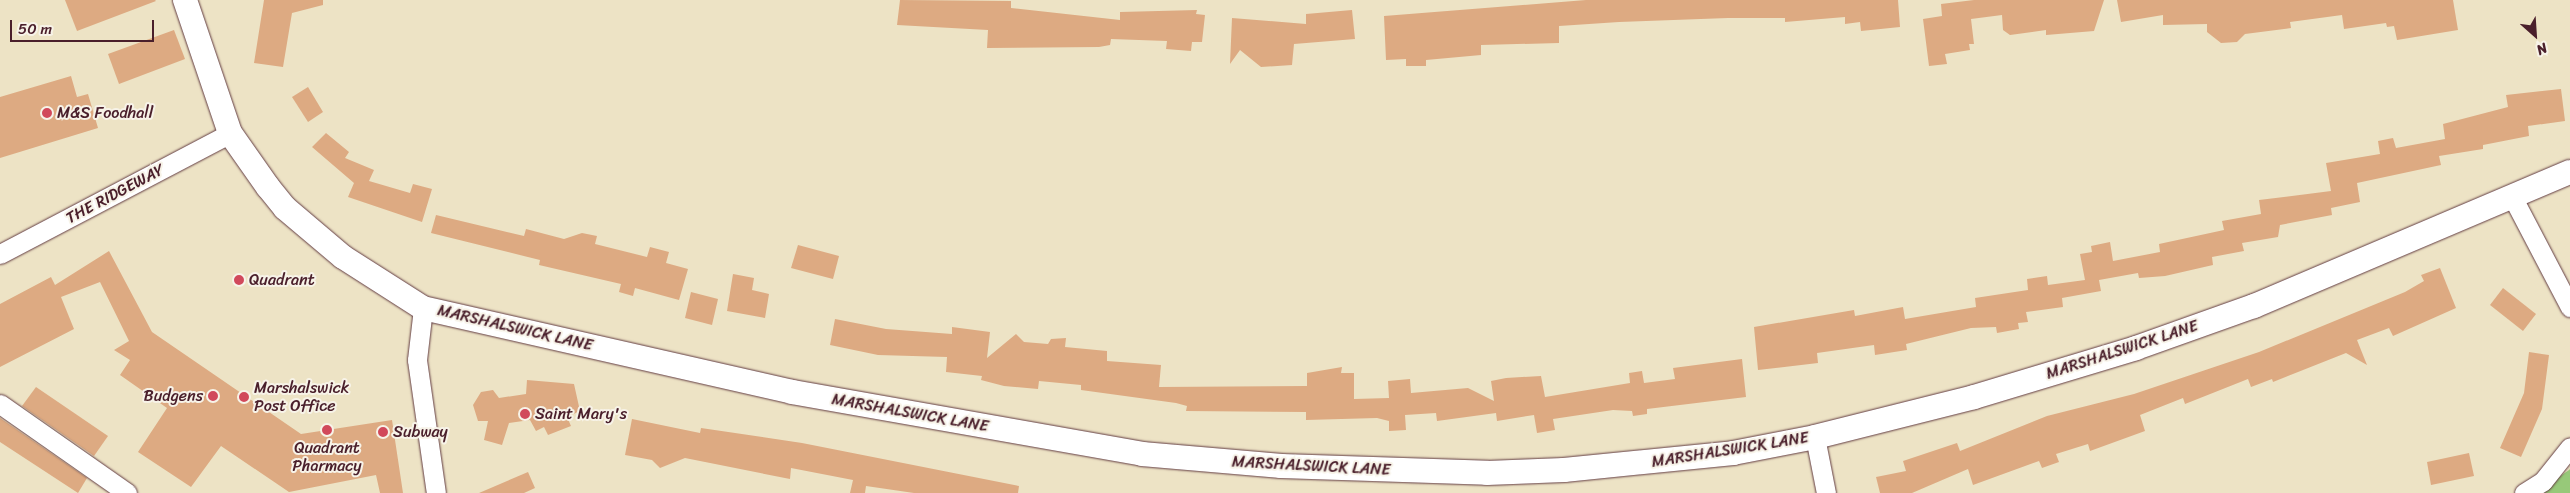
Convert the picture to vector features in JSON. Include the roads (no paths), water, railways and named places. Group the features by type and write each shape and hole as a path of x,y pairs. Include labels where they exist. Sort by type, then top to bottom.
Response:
{"street":[{"name":"MARSHALSWICK LANE","path":"185,0 230,133 285,208 343,257 423,308 792,392 1142,454 1281,466 1487,473 1651,463 1815,437 1974,397 2136,348 2254,306 2514,200 2570,172"},
{"name":"THE RIDGEWAY","path":"0,254 230,133"},
{"path":"2514,200 2570,307"},
{"path":"423,308 417,360 436,493"},
{"path":"0,404 127,493"},
{"path":"1815,437 1826,493"},
{"path":"2524,493 2543,481 2570,447"}],"place":[{"name":"M&S Foodhall","path":"47,113"},
{"name":"Quadrant","path":"239,280"},
{"name":"Budgens","path":"213,396"},
{"name":"Marshalswick Post Office","path":"244,397"},
{"name":"Saint Mary's","path":"525,414"},
{"name":"Quadrant Pharmacy","path":"327,430"},
{"name":"Subway","path":"383,432"}]}
